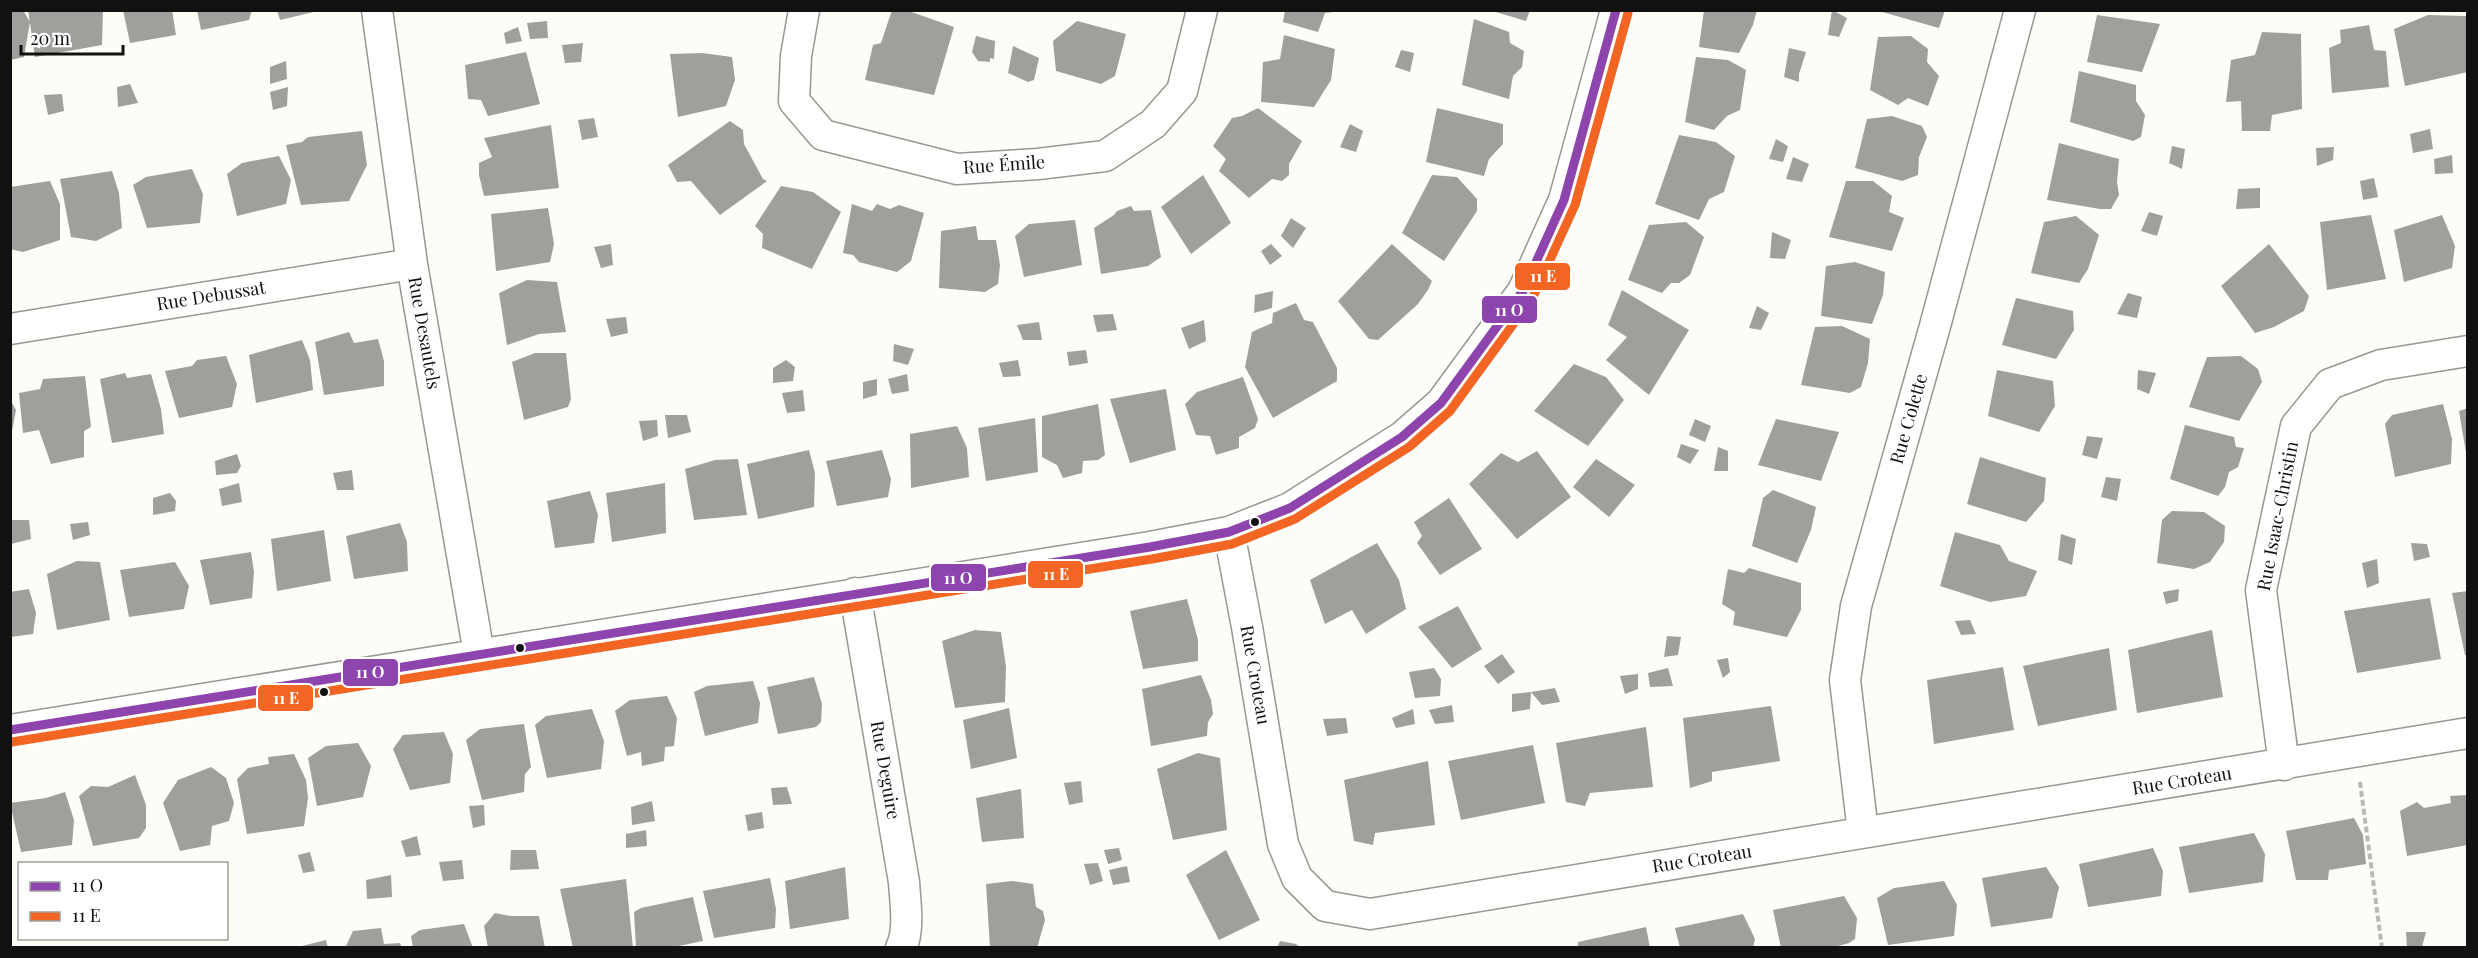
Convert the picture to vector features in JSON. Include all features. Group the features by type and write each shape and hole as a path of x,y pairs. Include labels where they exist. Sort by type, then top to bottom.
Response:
{"street":[{"name":"Rue Desautels","path":"377,10 412,264 479,654"},
{"name":"Rue Émile","path":"804,10 796,56 794,101 823,135 957,169 1038,164 1105,156 1153,124 1182,91 1202,10"},
{"path":"10,729 855,592 1150,547 1229,532 1290,508 1402,437 1441,403 1523,291 1564,200 1616,10"},
{"name":"Rue Colette","path":"1863,832 1845,680 1856,606 1935,326 2020,10"},
{"name":"Rue Debussat","path":"10,328 412,264"},
{"name":"Rue Isaac-Christin","path":"2284,765 2260,590 2296,426 2330,384 2381,365 2468,351"},
{"name":"Rue Croteau","path":"1229,532 1283,844 1297,878 1325,906 1370,914 2468,733"},
{"name":"Rue Deguire","path":"855,592 904,882 906,912 901,948"}],"path":[{"path":"2356,750 2382,948"}],"building":[{"path":"10,10 23,10 30,22 24,57 10,60"},
{"path":"28,10 103,10 102,45 35,57"},
{"path":"123,10 172,10 176,35 130,43"},
{"path":"197,10 252,10 249,20 201,30"},
{"path":"277,10 318,10 318,11 280,20"},
{"path":"892,10 906,10 954,27 934,95 865,80 873,45 881,43"},
{"path":"1285,10 1333,10 1333,12 1325,13 1318,32 1283,22"},
{"path":"1489,10 1530,10 1526,21"},
{"path":"1704,10 1757,10 1753,25 1739,53 1699,47"},
{"path":"1832,10 1847,18 1839,37 1828,35"},
{"path":"1875,10 1945,10 1939,28"},
{"path":"2097,15 2160,24 2142,72 2087,62"},
{"path":"2428,15 2466,16 2468,72 2405,86 2394,29"},
{"path":"1474,19 1509,32 1510,43 1524,51 1522,67 1513,76 1509,99 1462,85"},
{"path":"547,21 548,38 530,39 527,23"},
{"path":"1077,21 1126,34 1115,76 1101,84 1056,71 1053,41"},
{"path":"2369,25 2374,50 2386,51 2389,87 2332,93 2329,48 2341,43 2340,30"},
{"path":"518,27 522,41 506,44 504,33"},
{"path":"2262,32 2301,34 2302,109 2272,115 2270,131 2242,131 2241,101 2226,102 2231,60 2255,55"},
{"path":"1284,35 1335,49 1331,80 1314,107 1261,102 1263,62 1280,59"},
{"path":"976,36 995,41 994,59 990,58 990,62 978,61 972,52"},
{"path":"1911,36 1928,49 1927,62 1939,76 1928,106 1908,98 1898,105 1870,90 1878,37"},
{"path":"583,43 581,62 565,63 562,45"},
{"path":"1013,46 1039,58 1034,80 1028,82 1008,73"},
{"path":"1789,48 1806,52 1799,74 1799,82 1784,77"},
{"path":"1401,50 1414,53 1410,72 1395,67"},
{"path":"526,52 540,104 488,116 481,100 468,99 465,65"},
{"path":"702,53 732,57 735,80 726,106 678,117 670,54"},
{"path":"1696,57 1728,60 1746,70 1740,110 1727,116 1714,130 1685,122"},
{"path":"286,61 287,79 270,84 270,67"},
{"path":"2079,71 2136,85 2136,101 2145,115 2141,137 2133,141 2070,122"},
{"path":"130,84 138,103 118,107 117,87"},
{"path":"288,87 287,106 273,110 270,92"},
{"path":"62,94 64,111 48,115 44,95"},
{"path":"1258,108 1302,141 1289,164 1289,175 1282,181 1272,179 1249,198 1219,171 1226,159 1213,146 1232,118"},
{"path":"1437,108 1503,124 1503,144 1489,159 1484,176 1426,162"},
{"path":"1892,116 1922,126 1927,137 1919,157 1918,175 1902,181 1855,168 1867,119"},
{"path":"594,118 598,137 582,140 578,120"},
{"path":"730,121 743,130 744,144 763,179 767,181 720,215 691,181 677,182 668,165"},
{"path":"1350,124 1363,131 1356,152 1340,147"},
{"path":"551,125 559,188 484,196 479,163 492,157 484,138"},
{"path":"2430,129 2433,149 2413,153 2410,134"},
{"path":"362,131 367,165 349,201 301,205 286,145 302,142 308,137"},
{"path":"1679,135 1716,142 1735,156 1724,192 1709,199 1699,220 1655,204"},
{"path":"1776,139 1788,146 1783,162 1769,159"},
{"path":"2059,143 2119,159 2117,182 2119,195 2111,209 2047,200"},
{"path":"2172,146 2185,149 2182,169 2169,163"},
{"path":"2334,147 2333,160 2317,166 2316,148"},
{"path":"2452,155 2453,173 2435,174 2434,159"},
{"path":"279,156 291,180 286,204 237,216 227,174 242,163"},
{"path":"1793,157 1809,164 1802,182 1786,179"},
{"path":"192,169 203,194 200,223 147,228 133,185 146,177"},
{"path":"112,171 119,193 122,228 96,241 71,237 60,179"},
{"path":"1203,175 1231,223 1191,254 1161,207"},
{"path":"1432,175 1457,177 1477,199 1477,211 1444,261 1402,233"},
{"path":"2374,178 2378,197 2363,200 2360,181"},
{"path":"50,181 60,204 60,240 23,252 10,249 10,187"},
{"path":"1846,181 1873,181 1892,196 1889,212 1904,218 1892,251 1829,237"},
{"path":"781,186 813,192 841,212 812,269 762,248 763,234 755,226"},
{"path":"2260,188 2260,208 2236,209 2238,189"},
{"path":"852,204 872,211 877,204 890,209 899,205 924,213 911,261 897,272 859,262 853,255 843,253"},
{"path":"1131,206 1134,211 1151,210 1161,257 1148,266 1101,274 1094,228 1117,211"},
{"path":"548,208 554,244 550,262 496,271 491,214"},
{"path":"2149,212 2163,216 2157,236 2141,231"},
{"path":"2371,215 2386,279 2327,290 2320,222"},
{"path":"2442,215 2455,246 2452,268 2404,282 2394,230"},
{"path":"2076,216 2099,235 2088,269 2079,283 2031,273 2044,222"},
{"path":"1291,218 1306,228 1293,248 1281,236"},
{"path":"1075,220 1082,265 1024,277 1015,236 1029,224"},
{"path":"1686,222 1704,237 1690,275 1679,283 1671,283 1662,293 1628,280 1649,225"},
{"path":"976,226 978,240 996,240 1000,265 998,284 985,292 939,288 941,231"},
{"path":"1772,232 1791,240 1785,259 1770,258"},
{"path":"611,244 613,265 601,268 594,247"},
{"path":"1271,244 1282,256 1270,265 1261,251"},
{"path":"1392,244 1432,281 1418,304 1378,340 1369,339 1338,301"},
{"path":"2269,244 2309,296 2304,311 2274,327 2255,333 2221,286"},
{"path":"1855,262 1885,272 1883,295 1872,324 1821,316 1826,266"},
{"path":"527,280 557,282 566,332 539,334 507,345 499,293"},
{"path":"1622,290 1689,330 1649,395 1606,360 1627,337 1608,325"},
{"path":"1273,291 1272,308 1254,313 1255,295"},
{"path":"2128,293 2142,297 2137,318 2117,314"},
{"path":"2016,298 2073,311 2074,330 2056,359 2002,345"},
{"path":"1296,303 1304,320 1313,322 1337,368 1337,381 1273,418 1245,367 1252,332 1272,323 1273,313"},
{"path":"1757,306 1769,313 1761,330 1749,328"},
{"path":"1113,314 1117,330 1097,332 1093,315"},
{"path":"626,317 628,333 611,337 606,319"},
{"path":"1204,320 1206,341 1189,349 1181,328"},
{"path":"1039,322 1042,340 1023,340 1017,325"},
{"path":"1842,326 1870,339 1868,363 1861,387 1850,393 1801,385 1815,327"},
{"path":"349,332 354,343 378,339 384,361 384,386 324,395 315,342"},
{"path":"302,340 310,360 313,390 256,403 249,355"},
{"path":"894,344 914,349 908,365 893,361"},
{"path":"1086,350 1088,363 1069,366 1067,352"},
{"path":"535,353 566,353 571,399 568,407 524,420 512,362"},
{"path":"226,356 237,384 232,407 179,418 165,371 192,366 197,360"},
{"path":"2241,356 2258,369 2262,382 2239,421 2189,407 2207,357"},
{"path":"786,360 795,367 793,381 773,383 773,368"},
{"path":"1018,360 1021,376 1003,377 999,363"},
{"path":"1574,364 1606,377 1624,400 1588,446 1534,411"},
{"path":"1997,370 2053,381 2055,406 2039,432 1988,416"},
{"path":"2138,370 2156,373 2149,394 2137,389"},
{"path":"125,373 127,378 151,374 161,409 164,434 112,443 100,379"},
{"path":"907,374 909,391 892,394 888,379"},
{"path":"85,376 91,427 84,431 84,457 51,464 39,430 23,433 19,393 40,389 43,379"},
{"path":"1243,377 1258,419 1255,428 1239,437 1239,448 1216,455 1210,436 1196,435 1185,404 1197,392"},
{"path":"877,379 877,395 863,399 863,382"},
{"path":"1166,389 1176,450 1130,463 1110,399"},
{"path":"803,390 805,411 787,413 782,393"},
{"path":"10,399 16,410 12,431 10,431"},
{"path":"1098,404 1105,455 1098,460 1083,461 1082,473 1063,478 1057,465 1042,457 1042,416"},
{"path":"2443,404 2452,439 2451,464 2395,477 2385,424 2392,415"},
{"path":"2468,408 2468,453 2466,453 2459,411"},
{"path":"665,415 687,415 691,432 668,438"},
{"path":"1035,418 1038,472 986,481 978,428"},
{"path":"1695,419 1711,426 1705,442 1689,435"},
{"path":"1776,419 1839,432 1821,481 1758,465"},
{"path":"657,420 658,436 643,441 639,421"},
{"path":"2185,425 2234,437 2236,447 2244,448 2238,467 2229,472 2225,487 2218,496 2170,479"},
{"path":"957,426 967,448 969,477 911,488 910,434"},
{"path":"2087,436 2103,438 2097,459 2082,455"},
{"path":"1681,444 1699,450 1690,464 1677,457"},
{"path":"1718,447 1728,451 1728,471 1714,471"},
{"path":"809,450 815,473 814,507 758,519 747,464"},
{"path":"882,450 891,479 888,497 837,506 826,461"},
{"path":"1537,451 1571,497 1517,539 1469,484 1501,453 1518,462"},
{"path":"237,454 241,466 237,473 216,475 215,461"},
{"path":"1980,457 2046,478 2044,501 2026,522 1967,504"},
{"path":"738,459 747,515 694,520 685,469 715,460"},
{"path":"1596,459 1635,485 1609,517 1573,487"},
{"path":"352,470 354,490 337,490 333,473"},
{"path":"2106,477 2121,479 2117,501 2101,497"},
{"path":"239,483 242,502 222,506 219,489"},
{"path":"665,483 666,533 612,542 606,493"},
{"path":"1773,490 1816,507 1811,530 1797,563 1752,546 1763,498"},
{"path":"590,491 598,515 594,543 555,548 547,501"},
{"path":"170,493 176,501 175,511 153,515 153,498"},
{"path":"1449,498 1482,549 1440,575 1417,543 1422,536 1414,522"},
{"path":"2172,511 2204,512 2225,526 2224,542 2210,562 2194,569 2157,563 2162,520"},
{"path":"10,520 29,520 31,539 11,544"},
{"path":"88,522 90,535 73,540 70,524"},
{"path":"400,523 407,542 408,571 354,579 346,536"},
{"path":"324,530 331,581 277,591 271,539"},
{"path":"1955,532 2000,545 2009,561 2037,571 2026,596 1990,602 1940,586"},
{"path":"2061,534 2076,539 2072,565 2058,560"},
{"path":"1377,543 1399,580 1406,609 1366,634 1352,610 1325,624 1310,580"},
{"path":"2411,543 2427,544 2430,557 2414,561"},
{"path":"251,552 254,572 252,598 210,605 200,560"},
{"path":"2377,559 2379,583 2367,588 2362,563"},
{"path":"77,561 100,562 110,620 57,630 47,574"},
{"path":"175,562 189,586 184,609 129,617 120,570"},
{"path":"1749,568 1801,583 1801,610 1787,637 1733,625 1735,612 1722,604 1728,569 1744,573"},
{"path":"29,589 36,613 33,634 10,637 10,592"},
{"path":"2179,589 2178,601 2166,604 2163,592"},
{"path":"2468,591 2468,655 2465,655 2452,593"},
{"path":"2430,598 2441,659 2357,673 2344,611"},
{"path":"1187,599 1198,640 1198,661 1143,669 1130,611"},
{"path":"1458,606 1482,649 1452,668 1418,627"},
{"path":"1970,620 1976,634 1961,635 1955,621"},
{"path":"975,630 1001,632 1006,667 1005,702 955,708 942,641"},
{"path":"2212,630 2223,697 2137,713 2128,650"},
{"path":"1667,636 1681,637 1678,655 1664,657"},
{"path":"2109,648 2117,710 2038,726 2023,666"},
{"path":"1502,654 1515,672 1498,684 1484,666"},
{"path":"1728,658 1730,672 1723,678 1717,660"},
{"path":"2003,667 2014,730 1934,744 1927,680"},
{"path":"1434,668 1441,679 1440,696 1415,698 1409,672"},
{"path":"1668,668 1673,686 1650,687 1648,673"},
{"path":"1638,674 1638,689 1625,694 1620,676"},
{"path":"1201,675 1211,700 1213,714 1208,722 1207,736 1151,746 1142,689"},
{"path":"814,677 822,704 821,722 816,727 778,734 767,687"},
{"path":"753,681 760,703 758,723 705,736 694,692 707,686"},
{"path":"1555,688 1560,702 1542,705 1531,692"},
{"path":"1531,692 1530,709 1512,712 1512,694"},
{"path":"667,696 677,718 674,746 665,747 664,761 642,766 641,752 627,756 615,711 630,700"},
{"path":"1452,705 1454,722 1435,724 1429,710"},
{"path":"1771,706 1780,761 1712,772 1712,781 1690,788 1683,718"},
{"path":"1009,708 1017,758 971,769 963,720"},
{"path":"592,709 604,741 601,769 547,778 535,725 546,716"},
{"path":"1413,709 1415,724 1396,728 1392,718"},
{"path":"1346,718 1348,733 1327,736 1323,719"},
{"path":"524,724 531,767 525,774 524,792 482,800 466,740 480,729"},
{"path":"1646,727 1653,787 1590,793 1585,806 1566,802 1556,743"},
{"path":"444,732 453,754 450,783 410,790 393,749 403,735"},
{"path":"358,743 371,766 363,797 317,806 308,758 326,746"},
{"path":"1533,745 1545,803 1461,820 1448,761"},
{"path":"1198,753 1220,758 1227,830 1173,840 1157,769"},
{"path":"294,754 306,780 308,798 304,826 247,834 237,779 248,768 269,764 268,757"},
{"path":"1428,761 1435,825 1375,833 1373,845 1354,841 1344,780"},
{"path":"211,767 226,778 234,803 229,821 212,826 210,845 180,851 163,803 178,780"},
{"path":"135,775 146,805 146,828 139,838 93,846 79,796 91,786 108,787"},
{"path":"1081,781 1083,802 1069,805 1064,783"},
{"path":"787,787 792,804 773,805 771,788"},
{"path":"1021,789 1024,838 982,842 976,798"},
{"path":"65,792 74,820 72,845 21,852 10,803 46,798"},
{"path":"2468,795 2468,845 2407,856 2400,811 2417,802 2424,808 2451,803 2450,796"},
{"path":"652,801 655,821 632,825 631,807"},
{"path":"484,805 485,825 473,828 469,806"},
{"path":"762,812 764,828 748,831 745,815"},
{"path":"2354,818 2363,835 2366,864 2329,870 2328,880 2296,880 2286,831"},
{"path":"646,830 647,846 626,848 626,834"},
{"path":"2254,833 2265,854 2263,882 2189,893 2179,847"},
{"path":"417,836 421,855 406,857 401,841"},
{"path":"1119,848 1122,860 1108,864 1104,850"},
{"path":"2153,848 2163,871 2161,896 2088,907 2079,864"},
{"path":"511,850 536,850 539,869 510,870"},
{"path":"1226,850 1260,920 1219,940 1186,875"},
{"path":"310,852 315,871 303,873 298,855"},
{"path":"462,860 464,879 443,881 439,862"},
{"path":"1098,863 1103,881 1090,885 1084,864"},
{"path":"1127,866 1130,882 1113,885 1109,870"},
{"path":"845,867 849,919 790,929 785,881"},
{"path":"2046,867 2059,887 2052,918 1991,927 1982,878"},
{"path":"391,875 392,897 367,899 366,880"},
{"path":"770,878 776,909 775,928 714,938 703,891"},
{"path":"626,879 633,948 573,948 560,889"},
{"path":"1012,881 1033,884 1036,907 1043,911 1045,920 1037,948 990,948 986,884"},
{"path":"1944,881 1957,905 1954,936 1888,945 1877,898 1894,888"},
{"path":"1844,896 1857,918 1855,939 1831,948 1781,948 1773,910"},
{"path":"693,897 703,941 669,948 636,948 634,912 641,908"},
{"path":"495,913 510,916 539,916 545,948 488,948 484,926"},
{"path":"1743,914 1755,939 1753,948 1680,948 1675,928"},
{"path":"464,924 473,948 413,948 411,936 420,930"},
{"path":"1646,927 1650,948 1578,948 1578,942"},
{"path":"381,928 384,944 400,943 402,948 345,948 353,931"},
{"path":"2406,932 2426,932 2422,947 2407,948"},
{"path":"326,940 328,948 298,948 298,947"},
{"path":"1280,941 1296,944 1301,948 1277,948"}],"transit line":[{"path":"10,730 1150,547 1229,532 1290,508 1402,437 1441,403 1523,291 1564,200 1616,10"},
{"path":"12,742 1152,559 1232,544 1295,519 1409,447 1450,411 1533,297 1575,205 1628,13"}]}
